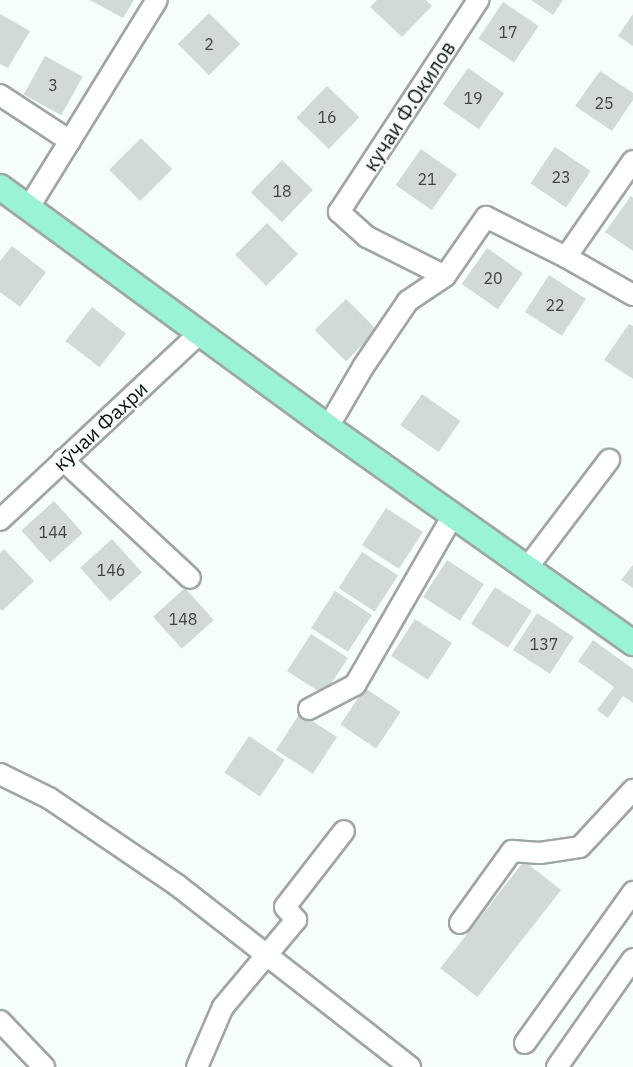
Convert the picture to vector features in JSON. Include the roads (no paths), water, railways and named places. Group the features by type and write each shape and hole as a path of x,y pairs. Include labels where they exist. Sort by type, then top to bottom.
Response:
{"main road":[{"path":"0,187 328,427 633,643"}],"street":[{"path":"29,207 157,0"},
{"name":"кучаи Ф.Окилов","path":"445,276 367,237 339,212 478,0"},
{"path":"0,95 70,141"},
{"path":"566,257 633,161"},
{"path":"328,427 363,367 408,302 445,276 486,217 566,257 633,295"},
{"name":"кӯчаи Фахри","path":"0,520 199,334"},
{"path":"63,460 190,578"},
{"path":"527,568 609,460"},
{"path":"309,709 355,685 453,515"},
{"path":"0,774 49,798 177,885 410,1067"},
{"path":"460,923 512,850 540,853 580,847 633,790"},
{"path":"197,1067 223,1007 296,920 285,907 344,831"},
{"path":"525,1043 633,892"},
{"path":"557,1067 633,959"},
{"path":"0,1021 44,1067"}]}
